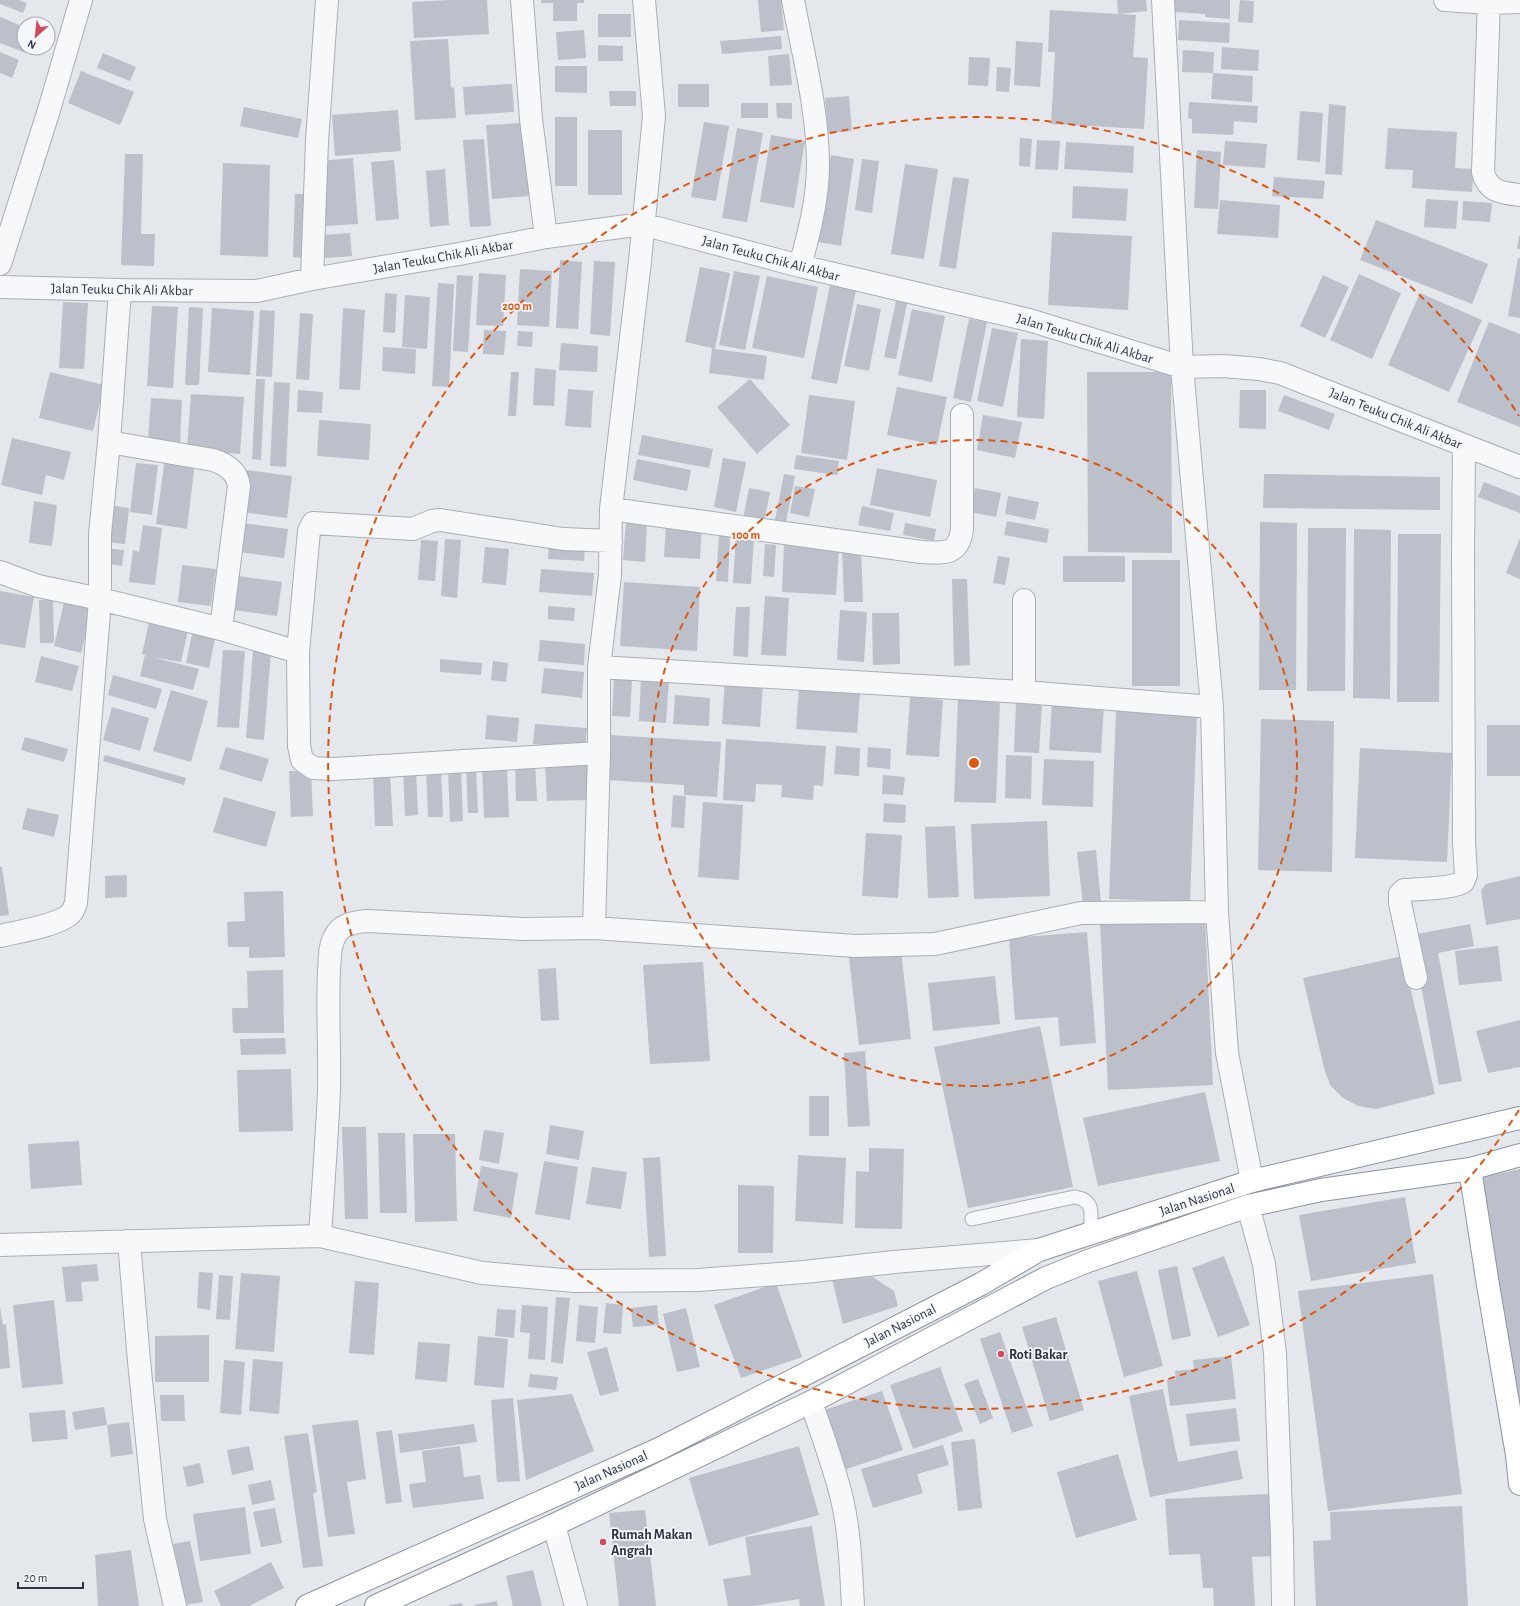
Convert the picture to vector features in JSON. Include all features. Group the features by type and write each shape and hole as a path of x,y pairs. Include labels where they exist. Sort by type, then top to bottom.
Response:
{"highway":[{"name":"Jalan Nasional","path":"307,1606 659,1449 981,1284 1039,1250 1090,1232 1252,1181 1520,1118"},
{"name":"Jalan Nasional","path":"376,1606 554,1526 811,1402 1046,1278 1088,1260 1248,1206 1321,1190 1470,1169 1520,1155"},
{"path":"1470,1169 1517,1455 1520,1484"}],"street":[{"path":"0,264 49,110 81,0"},
{"path":"312,279 322,45 327,0"},
{"path":"522,0 531,119 546,237"},
{"path":"594,928 599,753 599,667 610,575 611,509 640,261 642,224 654,116 644,0"},
{"path":"793,0 814,113 818,165 815,202 810,230 800,266"},
{"path":"1163,0 1182,367 1212,707 1217,912 1227,1053 1252,1181"},
{"path":"1444,0 1520,2"},
{"path":"1489,1 1483,172 1486,181 1493,189 1502,193 1520,195"},
{"name":"Jalan Teuku Chik Ali Akbar","path":"0,287 257,291 312,279 459,254 546,237 642,224 800,266 1029,320 1182,367 1223,366 1259,368 1280,373 1464,446 1473,448 1520,468"},
{"path":"0,936 53,923 68,916 73,911 76,903 100,599 100,534 109,442 120,290"},
{"path":"611,509 921,552 948,552 953,550 958,544 962,529 962,415"},
{"path":"109,442 213,460 228,466 235,474 239,486 221,629"},
{"path":"1416,978 1400,903 1400,893 1404,890 1427,889 1458,884 1463,882 1466,875 1464,842 1464,446"},
{"path":"599,753 334,769 313,768 302,760 299,746 298,652 309,530 313,523 413,529 432,521 440,520 562,539 611,540"},
{"path":"0,572 38,586 100,599 221,629 298,652"},
{"path":"1024,600 1024,692"},
{"path":"599,667 1024,692 1212,707"},
{"path":"320,1236 329,1089 328,997 330,956 333,940 339,930 354,922 367,921 523,929 594,928 855,946 936,944 1082,913 1217,912"},
{"path":"1248,1206 1264,1264 1275,1353 1283,1606"},
{"path":"0,1245 320,1236 482,1274 575,1281 713,1279 1039,1250"},
{"path":"129,1242 138,1361 155,1519 175,1606"},
{"path":"811,1402 830,1455 842,1500 850,1559 853,1606"},
{"path":"554,1526 576,1606"}],"lane":[{"path":"972,1220 1074,1197 1085,1200 1090,1206 1090,1232"}],"building":[{"path":"0,0 19,0 27,3 23,13 0,4"},
{"path":"487,0 489,34 414,38 412,2"},
{"path":"541,0 584,0 584,3 577,3 577,21 553,21 553,3 541,3"},
{"path":"758,0 781,0 784,30 761,32"},
{"path":"1117,0 1146,0 1147,11 1118,14"},
{"path":"1175,0 1230,0 1230,19 1205,17 1205,14 1175,12"},
{"path":"1240,0 1254,1 1253,23 1238,22"},
{"path":"1050,10 1136,15 1133,57 1148,58 1144,129 1051,124 1055,52 1048,52"},
{"path":"598,14 631,14 631,37 598,37"},
{"path":"0,17 16,24 16,49 0,43"},
{"path":"1179,20 1230,23 1229,43 1178,40"},
{"path":"584,30 586,58 558,60 556,32"},
{"path":"781,36 782,49 722,54 720,41"},
{"path":"448,39 451,88 454,87 456,118 415,120 410,41"},
{"path":"1016,41 1043,43 1040,87 1014,85"},
{"path":"598,45 623,46 623,61 598,61"},
{"path":"1222,47 1259,50 1258,71 1221,69"},
{"path":"1183,50 1214,52 1213,73 1182,72"},
{"path":"0,52 19,60 12,78 0,73"},
{"path":"103,53 136,67 130,81 97,68"},
{"path":"789,54 792,85 770,86 768,56"},
{"path":"969,57 990,58 988,86 968,85"},
{"path":"555,66 587,66 587,93 555,92"},
{"path":"997,67 1011,68 1009,92 996,91"},
{"path":"81,71 134,92 120,125 68,103"},
{"path":"1213,73 1253,76 1252,102 1211,99"},
{"path":"512,84 514,112 465,115 463,87"},
{"path":"678,84 709,84 709,107 678,107"},
{"path":"609,91 636,91 636,106 610,106"},
{"path":"849,96 852,131 828,133 825,98"},
{"path":"1189,102 1258,106 1257,123 1234,121 1233,135 1192,133 1192,119 1188,118"},
{"path":"741,103 768,103 768,118 741,118"},
{"path":"776,103 792,103 792,119 777,118"},
{"path":"1329,104 1346,106 1342,175 1325,174"},
{"path":"244,107 302,119 298,138 240,126"},
{"path":"398,110 401,151 335,156 332,115"},
{"path":"1300,111 1323,113 1320,162 1297,160"},
{"path":"555,117 577,117 577,186 555,186"},
{"path":"704,122 729,126 716,201 691,197"},
{"path":"524,123 530,196 492,199 486,125"},
{"path":"737,128 763,133 747,222 722,218"},
{"path":"1388,128 1457,132 1455,168 1474,169 1472,192 1412,188 1413,170 1385,169"},
{"path":"588,130 622,130 622,195 588,195"},
{"path":"771,135 805,141 794,208 760,202"},
{"path":"1020,138 1032,139 1030,167 1019,166"},
{"path":"484,139 491,226 470,227 463,140"},
{"path":"1037,140 1060,141 1058,170 1035,169"},
{"path":"1225,141 1267,144 1265,168 1223,165"},
{"path":"1066,142 1134,146 1133,173 1064,169"},
{"path":"1197,150 1221,152 1218,209 1194,208"},
{"path":"125,154 143,154 141,234 155,234 154,266 121,265"},
{"path":"831,155 854,159 841,246 818,242"},
{"path":"353,158 358,224 325,226 320,161"},
{"path":"862,159 879,161 872,213 855,210"},
{"path":"394,160 399,219 376,221 371,162"},
{"path":"223,163 270,165 268,257 220,255"},
{"path":"905,164 938,169 924,259 891,254"},
{"path":"445,169 449,225 430,227 426,171"},
{"path":"953,177 969,179 956,269 939,266"},
{"path":"1274,177 1325,181 1323,199 1272,196"},
{"path":"1073,186 1128,189 1126,221 1072,218"},
{"path":"295,194 305,194 304,258 293,257"},
{"path":"1426,199 1458,201 1456,229 1424,227"},
{"path":"1220,200 1280,205 1278,238 1217,234"},
{"path":"1463,201 1492,203 1490,222 1462,220"},
{"path":"1376,220 1488,264 1472,304 1360,260"},
{"path":"1052,232 1132,236 1128,310 1048,305"},
{"path":"350,233 352,256 325,258 323,235"},
{"path":"1519,236 1520,249 1517,249"},
{"path":"1518,258 1520,258 1520,318 1508,316"},
{"path":"560,260 582,262 578,329 556,328"},
{"path":"594,261 615,262 610,336 590,334"},
{"path":"700,267 730,273 715,349 767,356 764,380 709,373 712,348 685,342"},
{"path":"520,269 552,271 549,327 517,325"},
{"path":"734,271 760,276 745,350 719,345"},
{"path":"479,273 506,275 503,326 476,325"},
{"path":"1359,274 1401,293 1372,359 1330,340"},
{"path":"457,275 473,276 468,352 453,351"},
{"path":"1323,275 1349,287 1325,338 1300,326"},
{"path":"767,276 818,287 804,358 752,348"},
{"path":"438,283 454,284 449,387 432,386"},
{"path":"830,285 856,290 837,384 811,379"},
{"path":"385,293 397,294 395,333 383,332"},
{"path":"1420,293 1482,320 1449,392 1388,365"},
{"path":"405,295 430,297 427,349 402,347"},
{"path":"896,301 907,303 896,359 884,357"},
{"path":"63,302 88,303 84,369 59,368"},
{"path":"857,304 881,309 869,371 844,366"},
{"path":"152,306 178,307 173,388 147,386"},
{"path":"189,307 203,308 199,385 185,385"},
{"path":"212,308 254,311 250,375 208,372"},
{"path":"343,308 365,310 360,390 339,389"},
{"path":"912,309 945,316 932,382 898,375"},
{"path":"260,310 275,311 272,377 256,376"},
{"path":"300,313 313,314 309,380 296,379"},
{"path":"969,319 987,322 971,402 953,398"},
{"path":"1489,322 1520,334 1520,427 1457,402"},
{"path":"992,328 1018,333 1003,407 977,401"},
{"path":"484,330 506,331 504,355 483,354"},
{"path":"518,331 533,332 532,347 517,346"},
{"path":"1021,339 1048,341 1044,419 1017,417"},
{"path":"561,343 598,346 597,372 559,370"},
{"path":"383,347 416,349 415,374 382,371"},
{"path":"535,368 556,370 554,406 533,405"},
{"path":"50,372 104,385 93,431 39,418"},
{"path":"511,372 519,372 516,416 508,416"},
{"path":"1087,372 1171,372 1172,553 1088,552"},
{"path":"256,379 265,379 261,460 252,459"},
{"path":"750,379 790,425 757,454 717,407"},
{"path":"274,382 290,383 286,467 270,466"},
{"path":"897,387 947,397 937,445 887,435"},
{"path":"568,389 593,391 591,428 565,426"},
{"path":"298,390 323,392 322,413 297,412"},
{"path":"1240,390 1266,390 1266,429 1239,428"},
{"path":"191,394 244,397 240,454 187,450"},
{"path":"809,395 855,401 847,460 801,453"},
{"path":"1284,395 1335,414 1329,430 1278,411"},
{"path":"151,398 182,400 180,443 148,441"},
{"path":"983,415 1022,422 1015,458 977,450"},
{"path":"319,420 371,424 369,460 317,456"},
{"path":"642,435 713,449 709,468 638,455"},
{"path":"12,438 71,452 64,480 46,475 42,495 1,485"},
{"path":"796,455 839,461 837,475 794,469"},
{"path":"165,458 195,462 187,529 156,524"},
{"path":"723,458 746,462 736,512 714,507"},
{"path":"637,459 691,470 687,491 633,480"},
{"path":"136,463 158,465 152,515 130,512"},
{"path":"877,468 937,480 930,517 870,505"},
{"path":"246,470 292,476 287,518 241,512"},
{"path":"784,474 795,476 785,527 774,525"},
{"path":"1264,474 1440,477 1440,510 1263,508"},
{"path":"1484,482 1520,496 1520,513 1478,497"},
{"path":"795,486 815,489 809,517 790,513"},
{"path":"749,488 770,492 764,523 743,519"},
{"path":"975,488 1001,493 996,517 970,512"},
{"path":"1008,496 1039,502 1035,520 1005,514"},
{"path":"34,501 57,505 52,546 29,543"},
{"path":"101,504 129,508 125,544 96,541"},
{"path":"862,506 894,513 890,531 858,525"},
{"path":"626,520 647,522 645,562 623,560"},
{"path":"1007,521 1049,529 1047,543 1004,535"},
{"path":"1260,522 1297,523 1296,690 1259,690"},
{"path":"242,523 288,529 284,558 238,552"},
{"path":"905,523 936,529 934,541 903,535"},
{"path":"666,524 702,526 700,559 664,557"},
{"path":"143,525 162,528 155,585 129,582 133,550 139,552"},
{"path":"1308,528 1346,528 1345,691 1307,691"},
{"path":"1354,529 1391,530 1390,699 1353,698"},
{"path":"1398,534 1441,534 1439,702 1397,702"},
{"path":"736,535 754,536 751,584 733,583"},
{"path":"719,536 730,536 728,582 716,581"},
{"path":"1520,538 1520,579 1506,573"},
{"path":"445,539 461,540 457,598 441,596"},
{"path":"421,540 438,541 435,581 418,580"},
{"path":"549,543 585,546 584,561 548,559"},
{"path":"765,544 776,545 774,577 763,576"},
{"path":"784,545 839,550 836,595 782,592"},
{"path":"485,547 509,549 506,585 482,583"},
{"path":"104,548 124,550 122,566 102,563"},
{"path":"842,548 861,548 863,602 844,602"},
{"path":"998,556 1010,558 1005,585 993,583"},
{"path":"1063,556 1125,556 1125,582 1063,582"},
{"path":"1132,560 1180,560 1180,686 1132,686"},
{"path":"182,565 216,569 211,606 178,602"},
{"path":"541,569 594,573 592,596 539,592"},
{"path":"231,575 282,582 277,616 226,609"},
{"path":"952,579 967,579 970,665 954,666"},
{"path":"624,582 700,587 697,651 620,646"},
{"path":"0,591 34,597 25,648 0,644"},
{"path":"765,596 789,598 786,656 761,655"},
{"path":"65,598 93,605 81,653 54,646"},
{"path":"39,600 53,600 54,643 40,643"},
{"path":"548,606 575,608 574,621 548,619"},
{"path":"736,607 750,607 748,657 733,656"},
{"path":"840,610 867,612 864,662 837,660"},
{"path":"872,613 899,613 900,664 873,665"},
{"path":"149,622 188,630 181,662 152,657 199,669 193,690 140,676 145,655 142,654"},
{"path":"193,630 216,634 209,668 186,663"},
{"path":"540,640 585,644 584,665 538,661"},
{"path":"223,650 245,651 239,728 217,727"},
{"path":"253,651 271,652 264,740 246,738"},
{"path":"41,656 79,666 72,691 35,682"},
{"path":"440,659 482,663 481,675 440,672"},
{"path":"493,661 508,663 506,682 491,680"},
{"path":"544,668 584,672 582,698 541,693"},
{"path":"113,675 162,689 156,709 108,695"},
{"path":"614,678 632,679 630,717 612,716"},
{"path":"641,678 669,680 666,723 639,721"},
{"path":"725,680 763,683 760,727 722,724"},
{"path":"799,687 860,691 857,733 796,729"},
{"path":"171,690 208,701 191,762 153,751"},
{"path":"675,695 710,698 709,726 673,724"},
{"path":"910,697 943,700 939,757 906,755"},
{"path":"958,699 1000,701 996,803 954,802"},
{"path":"1052,701 1104,704 1101,753 1049,750"},
{"path":"1016,702 1042,703 1039,753 1014,752"},
{"path":"112,707 149,718 140,751 103,740"},
{"path":"1116,710 1197,714 1190,902 1109,899"},
{"path":"487,715 519,718 517,742 485,739"},
{"path":"1261,719 1334,721 1332,872 1258,870"},
{"path":"535,724 587,728 585,748 533,744"},
{"path":"1487,725 1520,725 1520,776 1487,776"},
{"path":"610,735 721,742 717,797 684,795 684,785 608,780"},
{"path":"25,737 68,749 64,762 21,750"},
{"path":"726,739 826,746 823,786 814,785 813,800 781,797 782,785 756,784 755,802 723,800"},
{"path":"836,746 860,748 859,776 834,774"},
{"path":"226,747 269,759 262,782 219,769"},
{"path":"868,747 891,749 890,769 867,767"},
{"path":"1360,748 1452,753 1447,862 1355,858"},
{"path":"105,755 186,778 184,785 103,761"},
{"path":"1006,755 1032,756 1031,799 1005,798"},
{"path":"1044,759 1094,761 1093,807 1042,805"},
{"path":"535,762 537,801 516,801 515,763"},
{"path":"587,763 588,800 547,801 545,764"},
{"path":"507,765 509,817 484,818 482,766"},
{"path":"426,768 441,768 443,817 428,817"},
{"path":"466,768 476,768 478,813 468,813"},
{"path":"403,769 416,769 418,815 405,816"},
{"path":"448,769 461,769 463,821 450,822"},
{"path":"289,771 311,771 313,816 291,817"},
{"path":"390,773 393,826 375,826 373,774"},
{"path":"883,775 905,777 903,795 882,794"},
{"path":"673,795 686,796 684,828 671,827"},
{"path":"224,797 276,812 266,847 213,832"},
{"path":"703,802 743,805 739,880 698,877"},
{"path":"884,803 906,805 905,823 883,822"},
{"path":"27,808 59,815 54,837 22,829"},
{"path":"1047,821 1050,896 974,899 971,824"},
{"path":"955,826 959,897 928,898 925,827"},
{"path":"866,833 902,835 898,898 862,896"},
{"path":"1096,850 1101,903 1083,905 1077,852"},
{"path":"0,867 2,867 9,915 0,916"},
{"path":"127,875 127,897 105,898 105,876"},
{"path":"1520,876 1520,919 1486,925 1481,890 1486,884"},
{"path":"283,891 285,957 249,958 249,947 228,947 227,922 245,921 244,892"},
{"path":"1205,918 1213,1085 1108,1090 1100,922"},
{"path":"1470,924 1474,946 1438,953 1462,1081 1439,1085 1412,935"},
{"path":"1087,932 1096,1043 1060,1046 1058,1017 1015,1020 1009,938"},
{"path":"1498,946 1502,981 1459,985 1455,951"},
{"path":"901,951 911,1039 859,1045 849,957"},
{"path":"1403,956 1435,1094 1376,1109 1358,1106 1343,1098 1330,1085 1324,1068 1303,978"},
{"path":"703,962 710,1061 650,1064 643,965"},
{"path":"556,968 559,1020 541,1021 538,969"},
{"path":"283,970 284,1033 233,1033 232,1008 248,1008 247,971"},
{"path":"995,976 1000,1024 933,1031 928,983"},
{"path":"1520,1020 1520,1067 1488,1073 1476,1031"},
{"path":"1040,1026 1073,1187 968,1208 934,1047"},
{"path":"285,1038 286,1054 241,1055 240,1039"},
{"path":"865,1051 870,1126 848,1127 844,1053"},
{"path":"291,1069 293,1131 239,1132 237,1070"},
{"path":"1205,1092 1220,1161 1098,1186 1083,1118"},
{"path":"809,1096 829,1096 829,1136 809,1136"},
{"path":"550,1125 584,1131 579,1160 546,1154"},
{"path":"342,1127 366,1127 368,1219 345,1219"},
{"path":"484,1130 504,1133 499,1164 479,1160"},
{"path":"378,1133 405,1133 407,1213 380,1213"},
{"path":"413,1134 455,1134 457,1221 415,1222"},
{"path":"79,1141 82,1185 31,1189 28,1144"},
{"path":"869,1148 904,1149 902,1229 855,1228 856,1171 869,1172"},
{"path":"798,1155 846,1158 843,1224 795,1221"},
{"path":"660,1157 666,1256 649,1257 643,1158"},
{"path":"544,1161 578,1167 570,1220 535,1214"},
{"path":"481,1166 518,1173 511,1218 473,1211"},
{"path":"592,1167 627,1172 621,1209 586,1204"},
{"path":"1520,1169 1520,1407 1478,1178"},
{"path":"738,1185 774,1186 773,1253 738,1253"},
{"path":"1405,1197 1416,1263 1311,1281 1299,1215"},
{"path":"1224,1256 1250,1325 1218,1337 1192,1268"},
{"path":"97,1264 99,1281 81,1282 83,1301 66,1302 62,1267"},
{"path":"1177,1266 1191,1336 1172,1340 1158,1270"},
{"path":"1137,1271 1163,1366 1124,1377 1098,1281"},
{"path":"199,1272 213,1273 210,1310 197,1308"},
{"path":"241,1273 280,1276 274,1352 235,1349"},
{"path":"1433,1274 1462,1494 1328,1511 1298,1291"},
{"path":"219,1275 233,1276 230,1320 216,1319"},
{"path":"873,1277 894,1291 898,1306 843,1324 832,1279"},
{"path":"355,1281 379,1283 374,1355 349,1353"},
{"path":"776,1283 802,1357 741,1378 714,1305"},
{"path":"556,1297 570,1298 563,1364 551,1362"},
{"path":"54,1300 63,1384 22,1388 13,1305"},
{"path":"606,1303 623,1305 621,1334 603,1333"},
{"path":"522,1305 548,1307 545,1360 528,1359 530,1333 520,1332"},
{"path":"579,1305 598,1307 595,1343 576,1341"},
{"path":"657,1305 659,1325 633,1327 631,1308"},
{"path":"0,1308 3,1325 6,1324 10,1368 0,1369"},
{"path":"686,1308 700,1367 677,1372 663,1314"},
{"path":"497,1309 516,1310 514,1338 495,1336"},
{"path":"1056,1317 1084,1410 1050,1421 1022,1327"},
{"path":"1000,1332 1033,1426 1012,1433 980,1339"},
{"path":"209,1335 209,1382 155,1382 155,1336"},
{"path":"478,1336 508,1339 504,1388 474,1385"},
{"path":"418,1342 450,1344 447,1382 415,1379"},
{"path":"607,1347 619,1391 600,1396 587,1352"},
{"path":"1231,1356 1236,1399 1170,1406 1167,1380 1176,1379 1175,1371 1194,1369 1193,1360"},
{"path":"253,1359 283,1362 279,1414 249,1411"},
{"path":"224,1360 245,1362 241,1415 220,1413"},
{"path":"940,1367 963,1431 913,1449 890,1385"},
{"path":"530,1374 558,1377 556,1390 528,1387"},
{"path":"978,1379 993,1418 980,1424 964,1384"},
{"path":"1163,1389 1178,1462 1237,1450 1243,1479 1150,1497 1129,1396"},
{"path":"882,1391 903,1450 844,1470 824,1410"},
{"path":"572,1394 594,1451 526,1480 517,1400"},
{"path":"160,1395 184,1395 185,1421 161,1421"},
{"path":"513,1398 520,1481 497,1482 491,1400"},
{"path":"104,1407 107,1425 75,1430 72,1412"},
{"path":"1236,1408 1240,1441 1190,1446 1186,1414"},
{"path":"65,1410 68,1439 32,1442 29,1413"},
{"path":"358,1420 366,1479 347,1482 355,1534 328,1537 312,1425"},
{"path":"129,1422 133,1454 111,1457 107,1425"},
{"path":"474,1424 477,1442 400,1453 398,1434"},
{"path":"392,1430 402,1502 386,1504 376,1432"},
{"path":"308,1433 317,1492 313,1493 323,1566 303,1568 284,1436"},
{"path":"975,1439 982,1508 958,1511 951,1442"},
{"path":"943,1445 949,1465 917,1474 923,1493 873,1508 861,1469"},
{"path":"249,1446 254,1470 232,1475 227,1450"},
{"path":"460,1446 464,1477 480,1475 484,1499 413,1508 409,1484 426,1482 422,1451"},
{"path":"799,1446 819,1515 709,1546 689,1478"},
{"path":"1118,1454 1137,1520 1076,1538 1057,1472"},
{"path":"200,1463 204,1483 187,1487 183,1467"},
{"path":"271,1480 275,1500 252,1505 248,1485"},
{"path":"1269,1494 1273,1556 1252,1557 1255,1606 1214,1606 1213,1588 1203,1588 1200,1554 1169,1555 1165,1499"},
{"path":"1462,1506 1468,1606 1316,1606 1313,1541 1331,1540 1330,1512"},
{"path":"245,1507 251,1554 200,1561 193,1514"},
{"path":"275,1508 282,1543 261,1547 253,1512"},
{"path":"645,1510 656,1606 619,1606 609,1513"},
{"path":"812,1526 825,1606 800,1606 799,1599 753,1606 728,1606 723,1579 751,1575 745,1537"},
{"path":"190,1541 203,1602 186,1605 173,1544"},
{"path":"131,1550 139,1606 98,1606 95,1555"},
{"path":"271,1562 284,1588 249,1606 221,1606 214,1591"},
{"path":"533,1570 542,1606 513,1606 506,1576"},
{"path":"497,1601 498,1606 474,1606 474,1605"},
{"path":"462,1603 463,1606 449,1606 449,1605"}],"place":[{"name":"Roti Bakar","path":"1001,1354"},
{"name":"Rumah Makan Angrah","path":"603,1542"}]}
